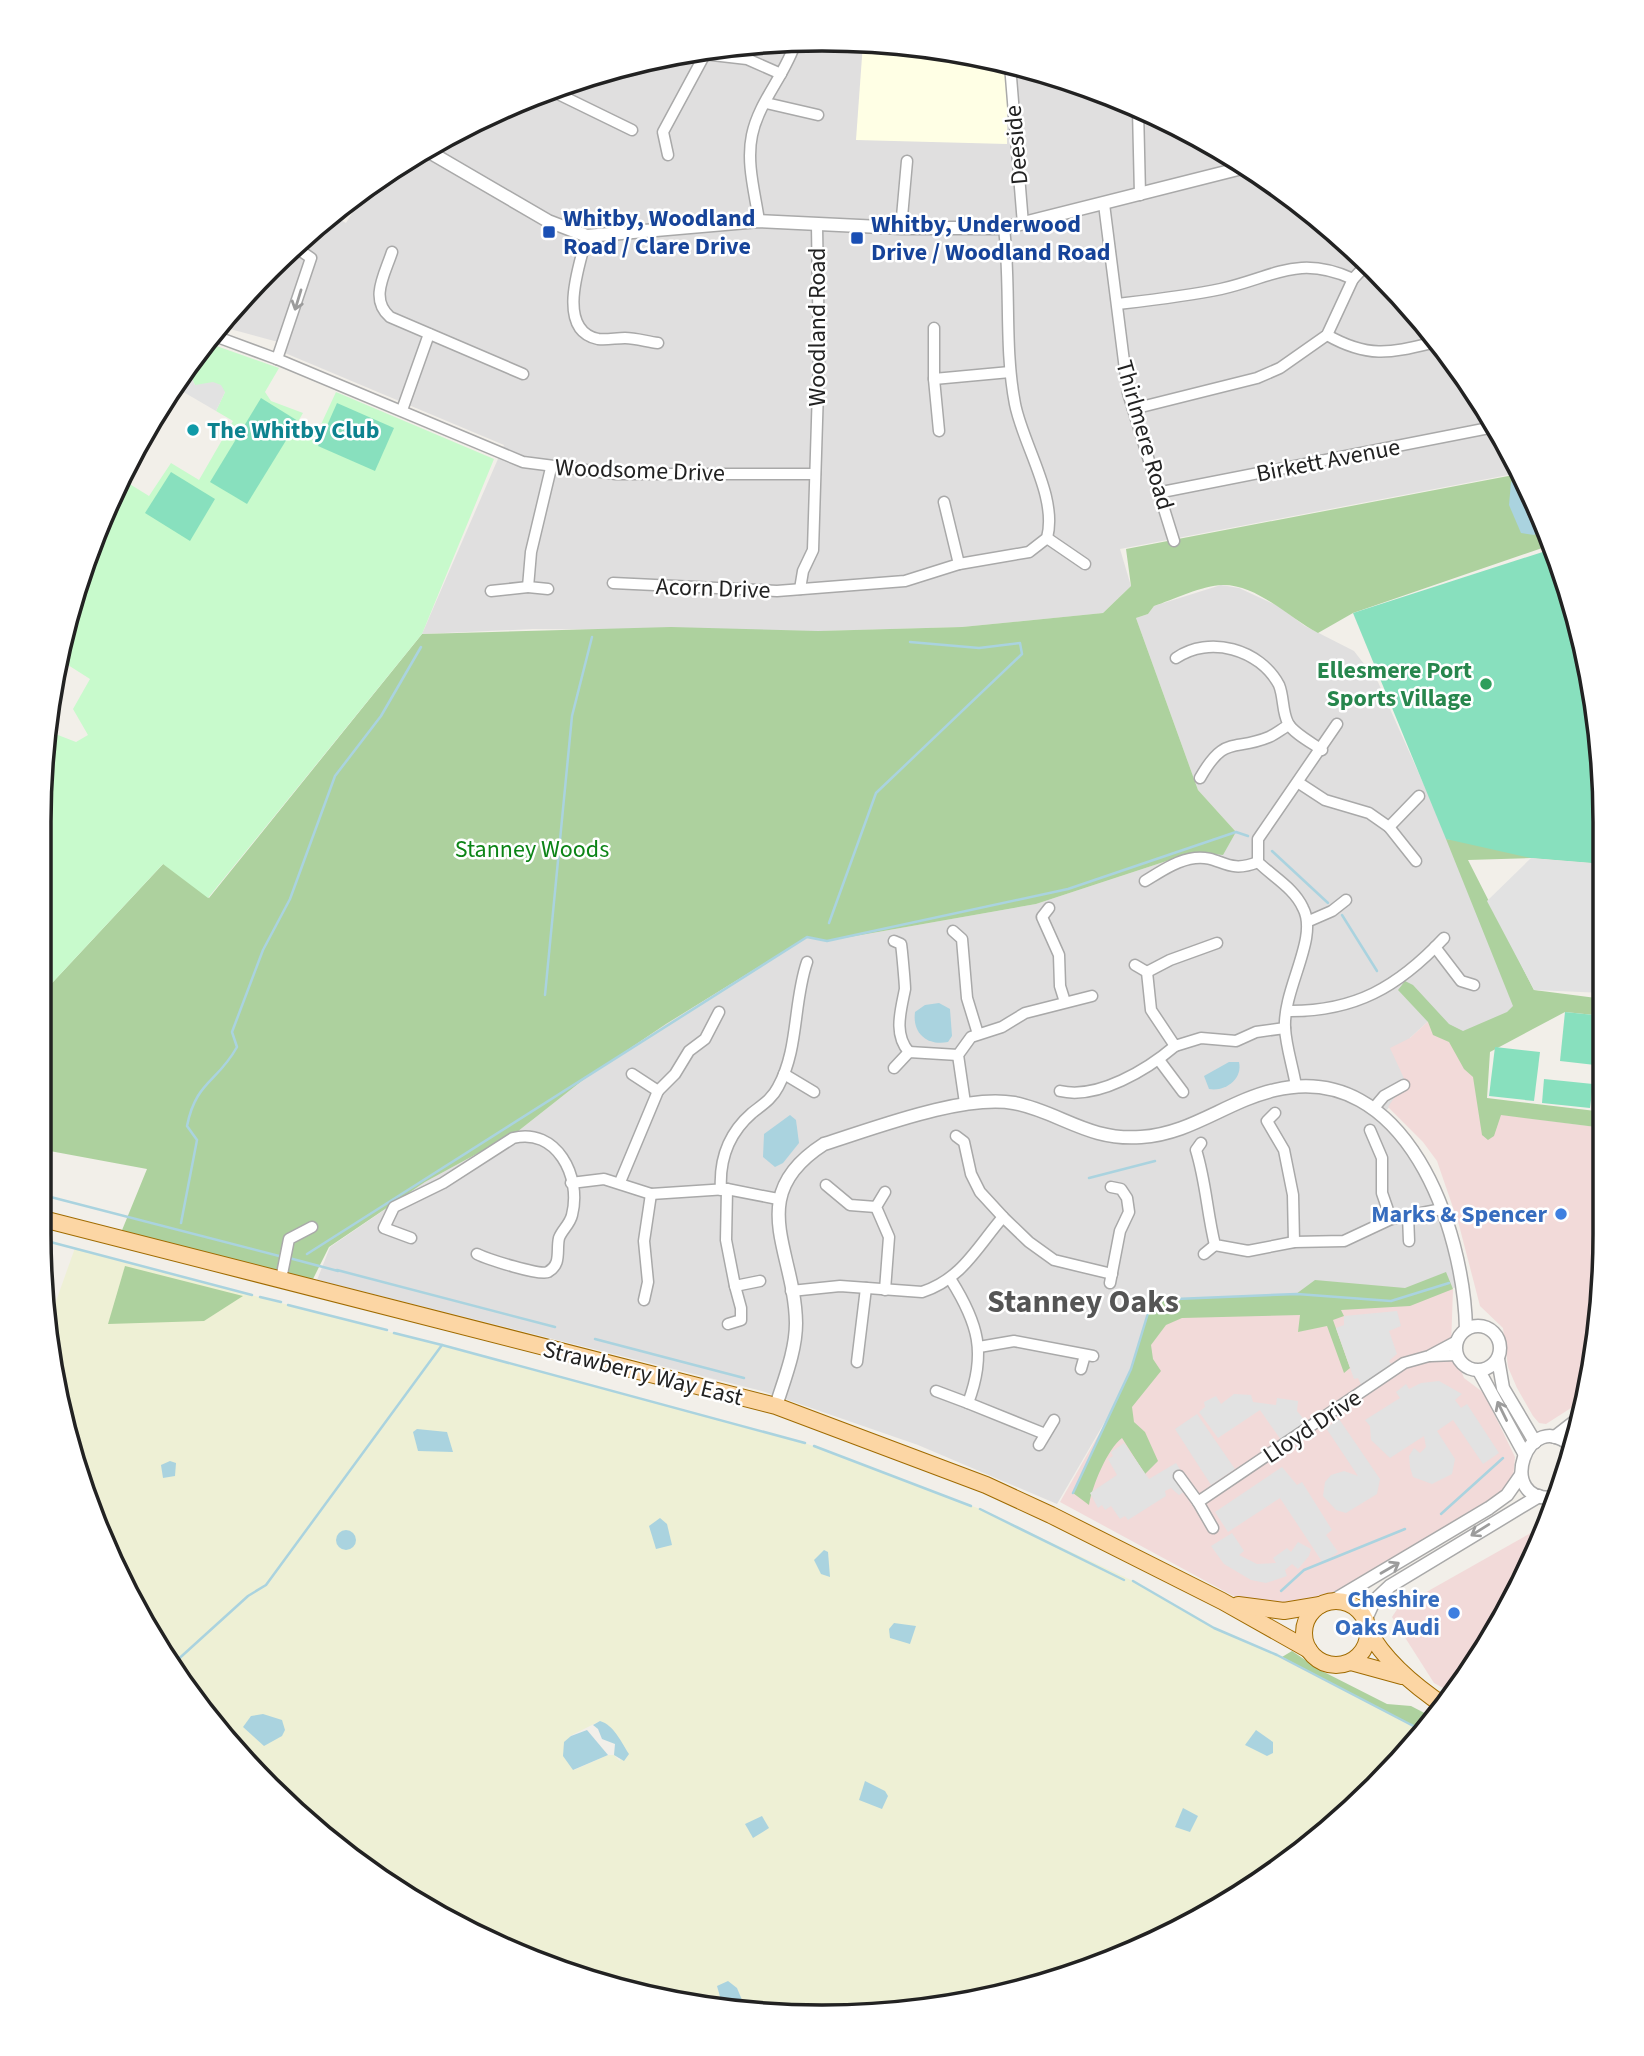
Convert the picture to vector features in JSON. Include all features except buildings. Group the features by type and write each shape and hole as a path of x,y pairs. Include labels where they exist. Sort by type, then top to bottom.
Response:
{"main road":[{"name":"Strawberry Way East","path":"51,1221 776,1406 986,1485 1222,1601 1308,1650"},
{"name":"Strawberry Way East","path":"1222,1601 1274,1611 1327,1603"},
{"path":"1408,1678 1351,1662 1325,1664 1308,1650 1304,1633 1306,1622 1327,1603 1351,1605 1382,1653 1437,1700"},
{"path":"1351,1662 1364,1649 1366,1625"}],"street":[{"path":"759,221 750,159 752,133 791,52"},
{"path":"725,57 747,59 781,74"},
{"path":"668,155 657,131 695,62"},
{"name":"Deeside","path":"1011,75 1023,224"},
{"path":"564,96 632,130"},
{"path":"766,103 818,114"},
{"path":"1138,119 1140,195"},
{"name":"Woodland Road","path":"435,155 548,221 587,236 759,221 817,225 819,345 813,550 803,571 800,589"},
{"path":"901,228 908,161"},
{"path":"817,225 1004,228 1233,170"},
{"name":"Thirlmere Road","path":"1104,204 1118,304 1121,352 1133,409 1161,492 1174,541"},
{"path":"1004,228 1009,271 1010,372 1016,407 1051,515 1047,538 1085,564"},
{"path":"587,236 572,298 574,317 581,329 594,338 628,338 658,343"},
{"path":"277,359 311,258 303,252"},
{"path":"392,252 378,295 380,304 390,317 523,374"},
{"path":"1118,304 1222,288 1290,268 1328,268 1353,279"},
{"path":"1133,409 1269,374 1327,335 1353,279 1361,271"},
{"path":"934,328 933,379 939,431"},
{"path":"402,410 429,334"},
{"path":"1327,335 1352,348 1376,354 1427,344"},
{"name":"Woodsome Drive","path":"221,338 402,410 498,452 551,468 616,474 815,474"},
{"path":"933,379 1010,372"},
{"name":"Birkett Avenue","path":"1161,492 1485,429"},
{"path":"528,587 531,552 551,468"},
{"path":"943,502 959,564"},
{"name":"Acorn Drive","path":"613,583 745,590 905,581 959,564 1029,552 1047,538"},
{"name":"Acorn Drive","path":"625,584 625,598"},
{"path":"491,591 528,587 548,589"},
{"path":"1176,658 1199,646 1241,651 1255,657 1266,666 1280,687 1289,724 1321,750"},
{"path":"1201,771 1223,750 1268,738 1289,724"},
{"path":"1296,1086 1285,1028 1289,990 1304,948 1309,921 1295,894 1258,862 1258,839 1300,783 1337,724"},
{"path":"1300,783 1325,800 1368,814 1389,827 1416,861"},
{"path":"1389,827 1419,796"},
{"path":"1145,881 1168,867 1195,858 1237,868 1258,862"},
{"path":"1309,921 1346,900"},
{"path":"1041,913 1059,955 1060,986 1065,1002"},
{"path":"961,931 968,1007 978,1034"},
{"path":"1287,1011 1330,1010 1370,997 1392,984 1444,938"},
{"path":"901,942 905,983 899,1033 909,1052"},
{"path":"1147,972 1170,960 1217,943"},
{"path":"1435,947 1468,987"},
{"path":"728,1324 743,1324 726,1240 724,1189 727,1145 744,1121 772,1097 784,1074 798,1013 798,990 807,962"},
{"path":"1135,965 1147,972"},
{"path":"1147,972 1151,1010 1175,1046"},
{"path":"965,1104 958,1055 965,1043 978,1034 1002,1027 1025,1013 1092,996"},
{"path":"620,1182 659,1091 693,1047 705,1039 712,1017"},
{"path":"1069,1105 1066,1092 1126,1079 1159,1060 1175,1046 1201,1038 1236,1041 1256,1032 1285,1028"},
{"path":"909,1052 958,1055"},
{"path":"894,1068 909,1052"},
{"path":"1159,1060 1183,1092"},
{"path":"632,1074 659,1091"},
{"path":"784,1074 814,1092"},
{"path":"1373,1108 1384,1096 1405,1085"},
{"path":"776,1406 794,1348 796,1322 778,1230 778,1199 795,1168 806,1155 824,1144 984,1101 1017,1104 1093,1133 1140,1138 1173,1133 1250,1098 1296,1086 1333,1090 1373,1108 1415,1151 1432,1180 1472,1328"},
{"path":"1266,1119 1284,1150 1293,1195 1294,1242"},
{"path":"1370,1130 1382,1158 1382,1194 1391,1219"},
{"path":"972,1132 960,1139 971,1174 980,1192 1003,1217 1029,1242 1054,1260 1111,1278 1120,1231 1129,1212 1127,1198 1116,1188 1128,1179"},
{"path":"411,1238 384,1228 394,1208 443,1183 513,1138 526,1135 549,1141 564,1159 571,1183 572,1214 560,1236 559,1254 551,1269 534,1273 522,1266 481,1256 493,1248"},
{"path":"1194,1148 1206,1183 1206,1208 1215,1245"},
{"path":"571,1183 589,1179 620,1182 651,1194 724,1189 778,1199"},
{"path":"826,1185 850,1205 876,1207"},
{"path":"876,1207 885,1192"},
{"path":"644,1300 648,1282 644,1241 651,1194"},
{"path":"876,1207 889,1237 885,1290"},
{"path":"1215,1245 1229,1250 1248,1251 1294,1242 1344,1241 1391,1219 1442,1209"},
{"path":"1408,1215 1409,1241"},
{"path":"791,1291 840,1286 922,1292 951,1280 1003,1217"},
{"path":"281,1279 289,1239 312,1227"},
{"path":"1204,1254 1215,1245"},
{"path":"951,1280 969,1310 979,1347 975,1385 968,1403"},
{"path":"735,1286 760,1281"},
{"path":"856,1362 866,1288"},
{"path":"1472,1328 1457,1341 1457,1355 1465,1367 1479,1371 1493,1365 1498,1359"},
{"path":"1472,1328 1496,1335 1500,1349 1498,1359 1503,1388 1535,1441"},
{"path":"979,1347 1014,1341 1089,1356 1081,1369"},
{"name":"Lloyd Drive","path":"1198,1502 1404,1363 1429,1356 1457,1341"},
{"name":"Lloyd Drive","path":"1429,1356 1457,1355"},
{"path":"1479,1371 1524,1453"},
{"path":"936,1391 1045,1434"},
{"path":"1039,1446 1054,1420"},
{"path":"1327,1603 1507,1495 1521,1475 1524,1453 1535,1441 1555,1437 1569,1426"},
{"path":"1555,1437 1564,1443"},
{"path":"1521,1475 1530,1490 1539,1496 1547,1496"},
{"path":"1179,1476 1213,1528"},
{"path":"1366,1625 1374,1601 1390,1586 1539,1496"}],"shaded area":[{"path":"772,52 872,52 923,57 972,66 1022,77 1117,109 1208,154 1292,210 1331,242 1402,313 1434,352 1463,394 1511,475 1120,549 1131,586 1103,613 962,627 819,631 533,629 422,634 504,445 285,353 287,346 278,342 229,329 313,242 340,220 346,223 355,208 394,181 481,130 527,109 622,77 721,57"},
{"path":"862,52 923,57 1007,74 1007,144 856,140"},
{"path":"192,378 195,385 213,382 221,385 225,392 216,411 183,392"},
{"path":"1221,585 1239,588 1278,606 1305,626 1354,651 1378,682 1525,1011 1462,1044 1435,1015 1410,1038 1408,1087 1383,1114 1414,1151 1444,1214 1463,1287 1167,1315 1057,1504 918,1445 762,1391 317,1280 330,1247 425,1182 517,1132 583,1080 666,1024 807,937 827,941 1036,904 1194,852 1223,854 1236,832 1198,790 1136,618 1148,614 1154,606"},
{"path":"1531,858 1593,863 1593,993 1534,990 1487,901"},
{"path":"1435,1015 1462,1044 1490,1113 1593,1127 1592,1284 1587,1335 1573,1407 1546,1424 1539,1423 1533,1416 1517,1388 1508,1367 1503,1328 1480,1306 1459,1225 1437,1161 1423,1142 1388,1107 1396,1095 1408,1087 1390,1048 1410,1038"},
{"path":"75,1248 805,1443 980,1509 1133,1581 1214,1628 1277,1655 1415,1727 1331,1814 1292,1846 1208,1902 1117,1947 1022,1979 923,1999 872,2004 772,2004 743,2001 737,1988 717,1986 721,1999 622,1979 527,1947 481,1926 436,1902 352,1846 313,1814 242,1743 210,1704 154,1620 109,1529 92,1482 77,1434 66,1384 54,1306","holes":["600,1721 622,1743 620,1761 614,1755 608,1755 574,1770 570,1736"]},
{"path":"1453,1289 1451,1347 1464,1378 1484,1393 1515,1457 1513,1479 1500,1496 1325,1599 1261,1611 1060,1502 1167,1315"},
{"path":"1397,1311 1401,1326 1389,1331 1397,1354 1389,1361 1394,1368 1362,1387 1358,1378 1354,1379 1336,1328 1344,1325 1344,1316"},
{"path":"1439,1381 1462,1394 1455,1400 1461,1408 1467,1404 1499,1453 1483,1464 1453,1420 1437,1431 1455,1459 1452,1474 1432,1484 1413,1477 1410,1467 1409,1456 1414,1448 1420,1453 1426,1447 1424,1436 1390,1458 1371,1440 1370,1426 1365,1420 1400,1398 1396,1392 1406,1384 1409,1389 1421,1383"},
{"path":"1234,1394 1251,1395 1253,1402 1276,1405 1277,1398 1298,1401 1297,1411 1307,1423 1281,1440 1260,1410 1218,1438 1199,1412 1205,1407 1204,1402 1216,1396 1221,1404"},
{"path":"1197,1414 1235,1469 1211,1485 1175,1429"},
{"path":"1339,1419 1380,1479 1377,1494 1346,1513 1336,1510 1323,1496 1325,1482 1331,1475 1344,1471 1358,1476 1326,1428"},
{"path":"1124,1443 1149,1479 1176,1463 1191,1487 1179,1495 1171,1488 1165,1491 1166,1496 1128,1520 1125,1516 1120,1519 1111,1506 1105,1510 1102,1505 1098,1508 1090,1493 1117,1475 1108,1459 1113,1456 1111,1452"},
{"path":"1282,1467 1297,1485 1302,1482 1332,1530 1326,1535 1338,1552 1323,1563 1280,1498 1228,1532 1215,1512"},
{"path":"1534,1531 1490,1620 1445,1689 1434,1683 1392,1617 1398,1608"},
{"path":"1232,1533 1244,1551 1239,1555 1257,1564 1276,1563 1273,1558 1287,1548 1291,1552 1298,1542 1311,1549 1309,1556 1298,1569 1292,1564 1285,1570 1287,1576 1266,1583 1251,1580 1224,1564 1211,1546"}],"green space":[{"path":"215,346 279,368 265,392 271,401 303,413 296,425 317,433 336,392 494,459 422,634 208,898 163,864 51,984 51,822 56,734 76,742 88,735 73,709 90,679 68,665 77,622 109,527 129,483 149,496 171,463 199,480 233,421 216,411 225,392 195,385 192,378"},
{"path":"261,398 298,421 247,504 210,482"},
{"path":"337,403 394,428 375,471 318,446"},
{"path":"171,472 215,499 190,541 145,513"},
{"name":"Stanney Woods","path":"1511,475 1543,548 1353,613 1318,633 1260,596 1235,586 1222,585 1197,590 1154,606 1148,614 1136,618 1198,790 1236,832 1223,855 1194,852 1036,904 827,941 807,937 666,1024 583,1080 517,1132 425,1182 329,1247 309,1287 118,1240 147,1169 51,1151 51,984 164,863 209,898 422,634 671,627 818,631 962,627 1103,613 1131,586 1126,549"},
{"name":"Ellesmere Port Sports Village","path":"1544,552 1567,622 1587,721 1592,772 1593,863 1531,858 1446,839 1353,613"},
{"path":"1446,839 1593,856 1593,863 1531,858 1468,860 1534,990 1593,998 1593,1015 1565,1012 1490,1052 1487,1098 1593,1111 1593,1127 1501,1115 1494,1136 1488,1140 1482,1135 1473,1077 1464,1069 1449,1042 1433,1035 1428,1022 1398,990 1405,981 1413,985 1449,1024 1463,1031 1507,1012 1513,1006"},
{"path":"1565,1012 1593,1015 1593,1065 1560,1061"},
{"path":"1495,1047 1540,1052 1534,1101 1489,1096"},
{"path":"1544,1079 1593,1084 1590,1108 1542,1103"},
{"path":"125,1266 243,1296 204,1321 108,1324"},
{"path":"1446,1272 1453,1289 1410,1306 1341,1310 1344,1316 1333,1320 1350,1368 1344,1373 1327,1326 1298,1332 1300,1315 1182,1318 1166,1325 1151,1345 1153,1359 1161,1371 1132,1407 1134,1422 1145,1432 1158,1461 1145,1474 1122,1438 1111,1450 1101,1468 1089,1505 1073,1493 1131,1369 1152,1300 1296,1294 1315,1280 1405,1288"},
{"path":"1292,1651 1320,1670 1387,1704 1411,1706 1426,1714 1415,1727 1282,1657"}],"water":[{"path":"1514,481 1535,527 1537,533 1534,535 1521,533 1509,505 1511,482"},
{"path":"939,1003 950,1009 952,1036 948,1042 941,1043 923,1037 915,1020 915,1012 925,1005"},
{"path":"1229,1062 1239,1062 1240,1068 1235,1079 1227,1086 1209,1089 1204,1076"},
{"path":"790,1115 796,1120 799,1143 783,1163 775,1167 763,1157 764,1134"},
{"path":"417,1429 447,1432 453,1452 418,1451 413,1432"},
{"path":"170,1461 176,1463 175,1476 163,1478 161,1465"},
{"path":"660,1518 667,1524 672,1545 656,1549 649,1526"},
{"path":"342,1530 350,1530 356,1540 350,1550 342,1550 336,1544 336,1536"},
{"path":"824,1550 828,1552 830,1577 821,1574 814,1560"},
{"path":"894,1623 916,1626 910,1644 890,1638 889,1629"},
{"path":"263,1714 282,1720 285,1730 282,1736 264,1746 243,1727 251,1716"},
{"path":"600,1721 613,1730 629,1754 624,1761 614,1755 615,1744 602,1739 593,1725"},
{"path":"587,1730 608,1755 573,1770 563,1756 564,1742"},
{"path":"1256,1730 1273,1742 1273,1753 1267,1756 1245,1745"},
{"path":"865,1781 885,1791 888,1796 882,1809 859,1800"},
{"path":"1183,1808 1198,1816 1190,1832 1175,1827"},
{"path":"762,1816 769,1828 753,1838 745,1824"},
{"path":"728,1981 737,1988 743,2001 721,1999 717,1986"}],"waterway":[{"path":"545,995 572,716 592,637"},
{"path":"829,923 876,793 1022,654 1020,643 979,648 910,642"},
{"path":"181,1223 197,1140 187,1126 191,1111 202,1091 237,1047 232,1032 263,950 290,899 335,776 381,716 421,647"},
{"path":"307,1254 807,937 827,941 1068,889 1236,832 1248,836"},
{"path":"1272,851 1328,903"},
{"path":"1342,915 1377,971"},
{"path":"1089,1178 1155,1161"},
{"path":"51,1197 283,1257"},
{"path":"51,1242 252,1295"},
{"path":"289,1258 338,1271"},
{"path":"337,1270 555,1327"},
{"path":"1073,1493 1131,1369 1152,1300 1297,1294 1391,1301 1449,1283"},
{"path":"260,1297 281,1302"},
{"path":"288,1305 387,1330"},
{"path":"179,1659 248,1596 266,1585 442,1345 394,1333"},
{"path":"595,1339 744,1378"},
{"path":"442,1345 805,1443"},
{"path":"814,1446 971,1506"},
{"path":"1441,1514 1503,1458"},
{"path":"980,1509 1124,1580"},
{"path":"1281,1591 1304,1570 1405,1529"},
{"path":"1133,1581 1214,1628 1277,1655 1415,1727"}],"place":[{"name":"Whitby, Woodland Road / Clare Drive","path":"549,232"},
{"name":"Whitby, Underwood Drive / Woodland Road","path":"857,238"},
{"name":"The Whitby Club","path":"193,430"},
{"name":"Ellesmere Port Sports Village","path":"1486,684"},
{"name":"Marks & Spencer","path":"1561,1214"},
{"name":"Cheshire Oaks Audi","path":"1454,1613"}],"district":[{"name":"Stanney Oaks","path":"1083,1301"}]}
